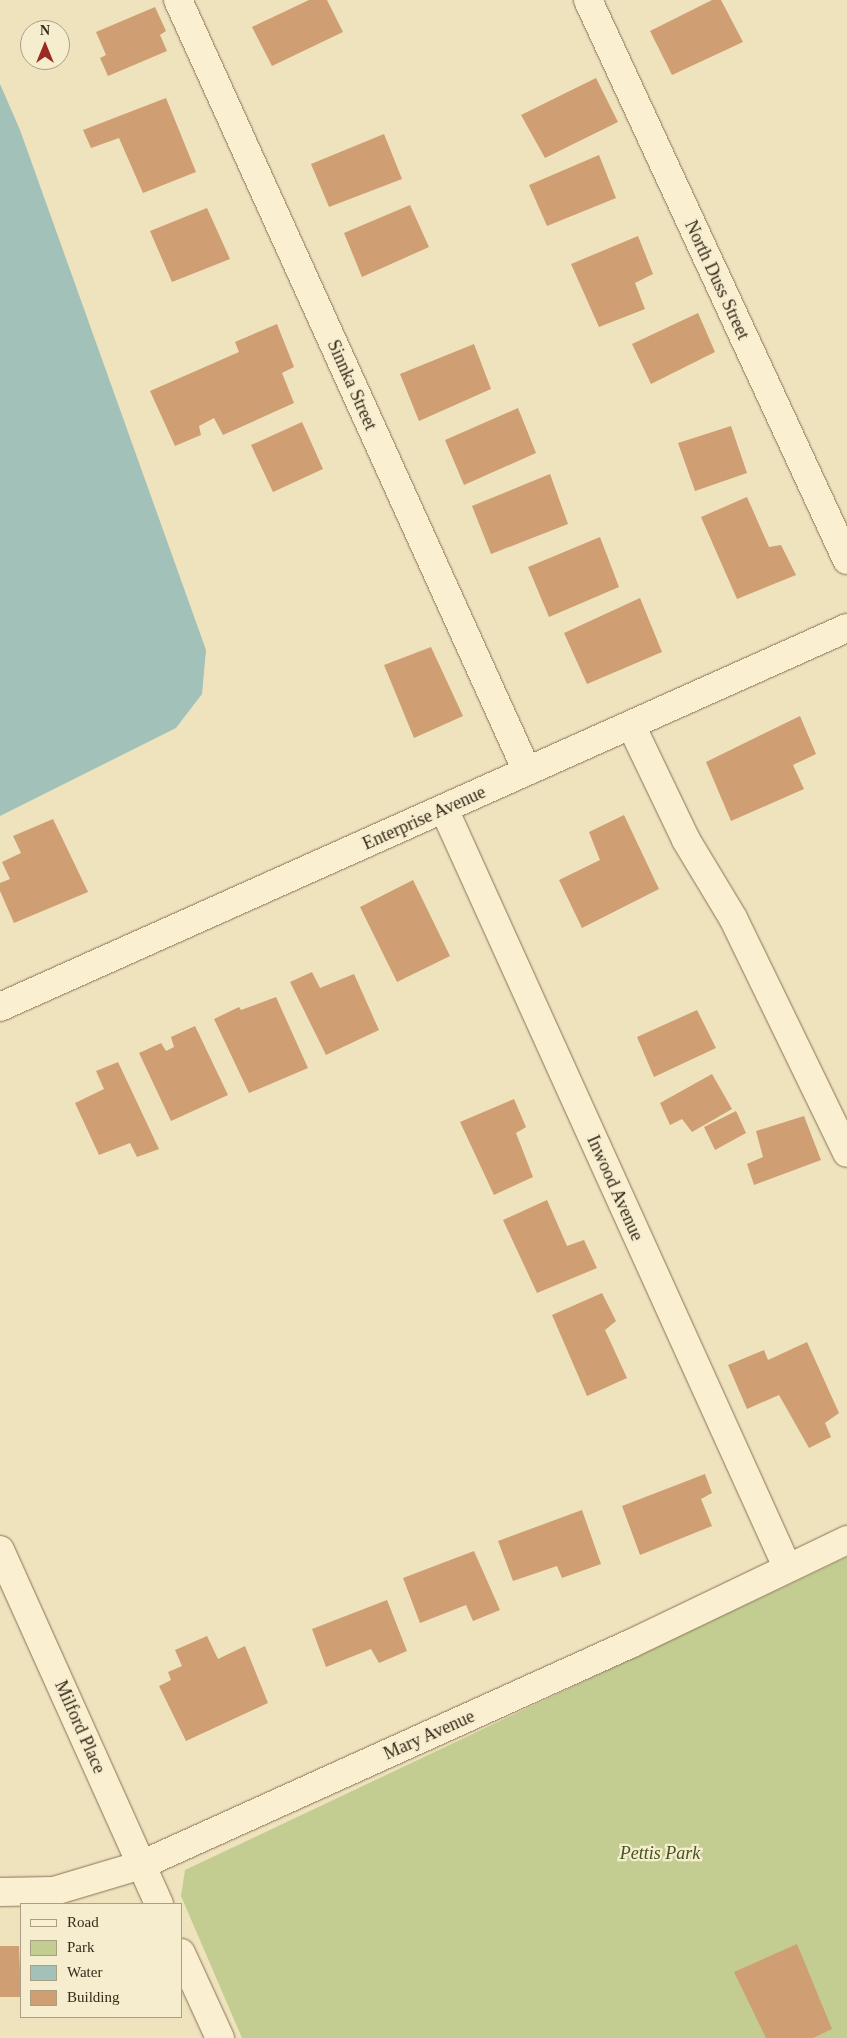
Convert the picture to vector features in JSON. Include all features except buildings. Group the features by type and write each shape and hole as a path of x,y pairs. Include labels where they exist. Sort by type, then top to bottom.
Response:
{"street":[{"name":"Sinnka Street","path":"178,0 527,771"},
{"name":"North Duss Street","path":"588,0 847,560"},
{"name":"Enterprise Avenue","path":"0,1007 846,630"},
{"path":"630,725 686,840 733,918 847,1153"},
{"name":"Inwood Avenue","path":"444,809 786,1567"},
{"name":"Mary Avenue","path":"0,1892 54,1891 142,1864 630,1644 786,1567 847,1540"},
{"name":"Milford Place","path":"0,1550 159,1903"},
{"path":"182,1955 220,2038"}],"green space":[{"name":"Pettis Park","path":"847,1557 847,2038 242,2038 181,1896 185,1870"}],"water":[{"path":"0,84 20,130 206,650 202,694 176,728 0,816"}]}
